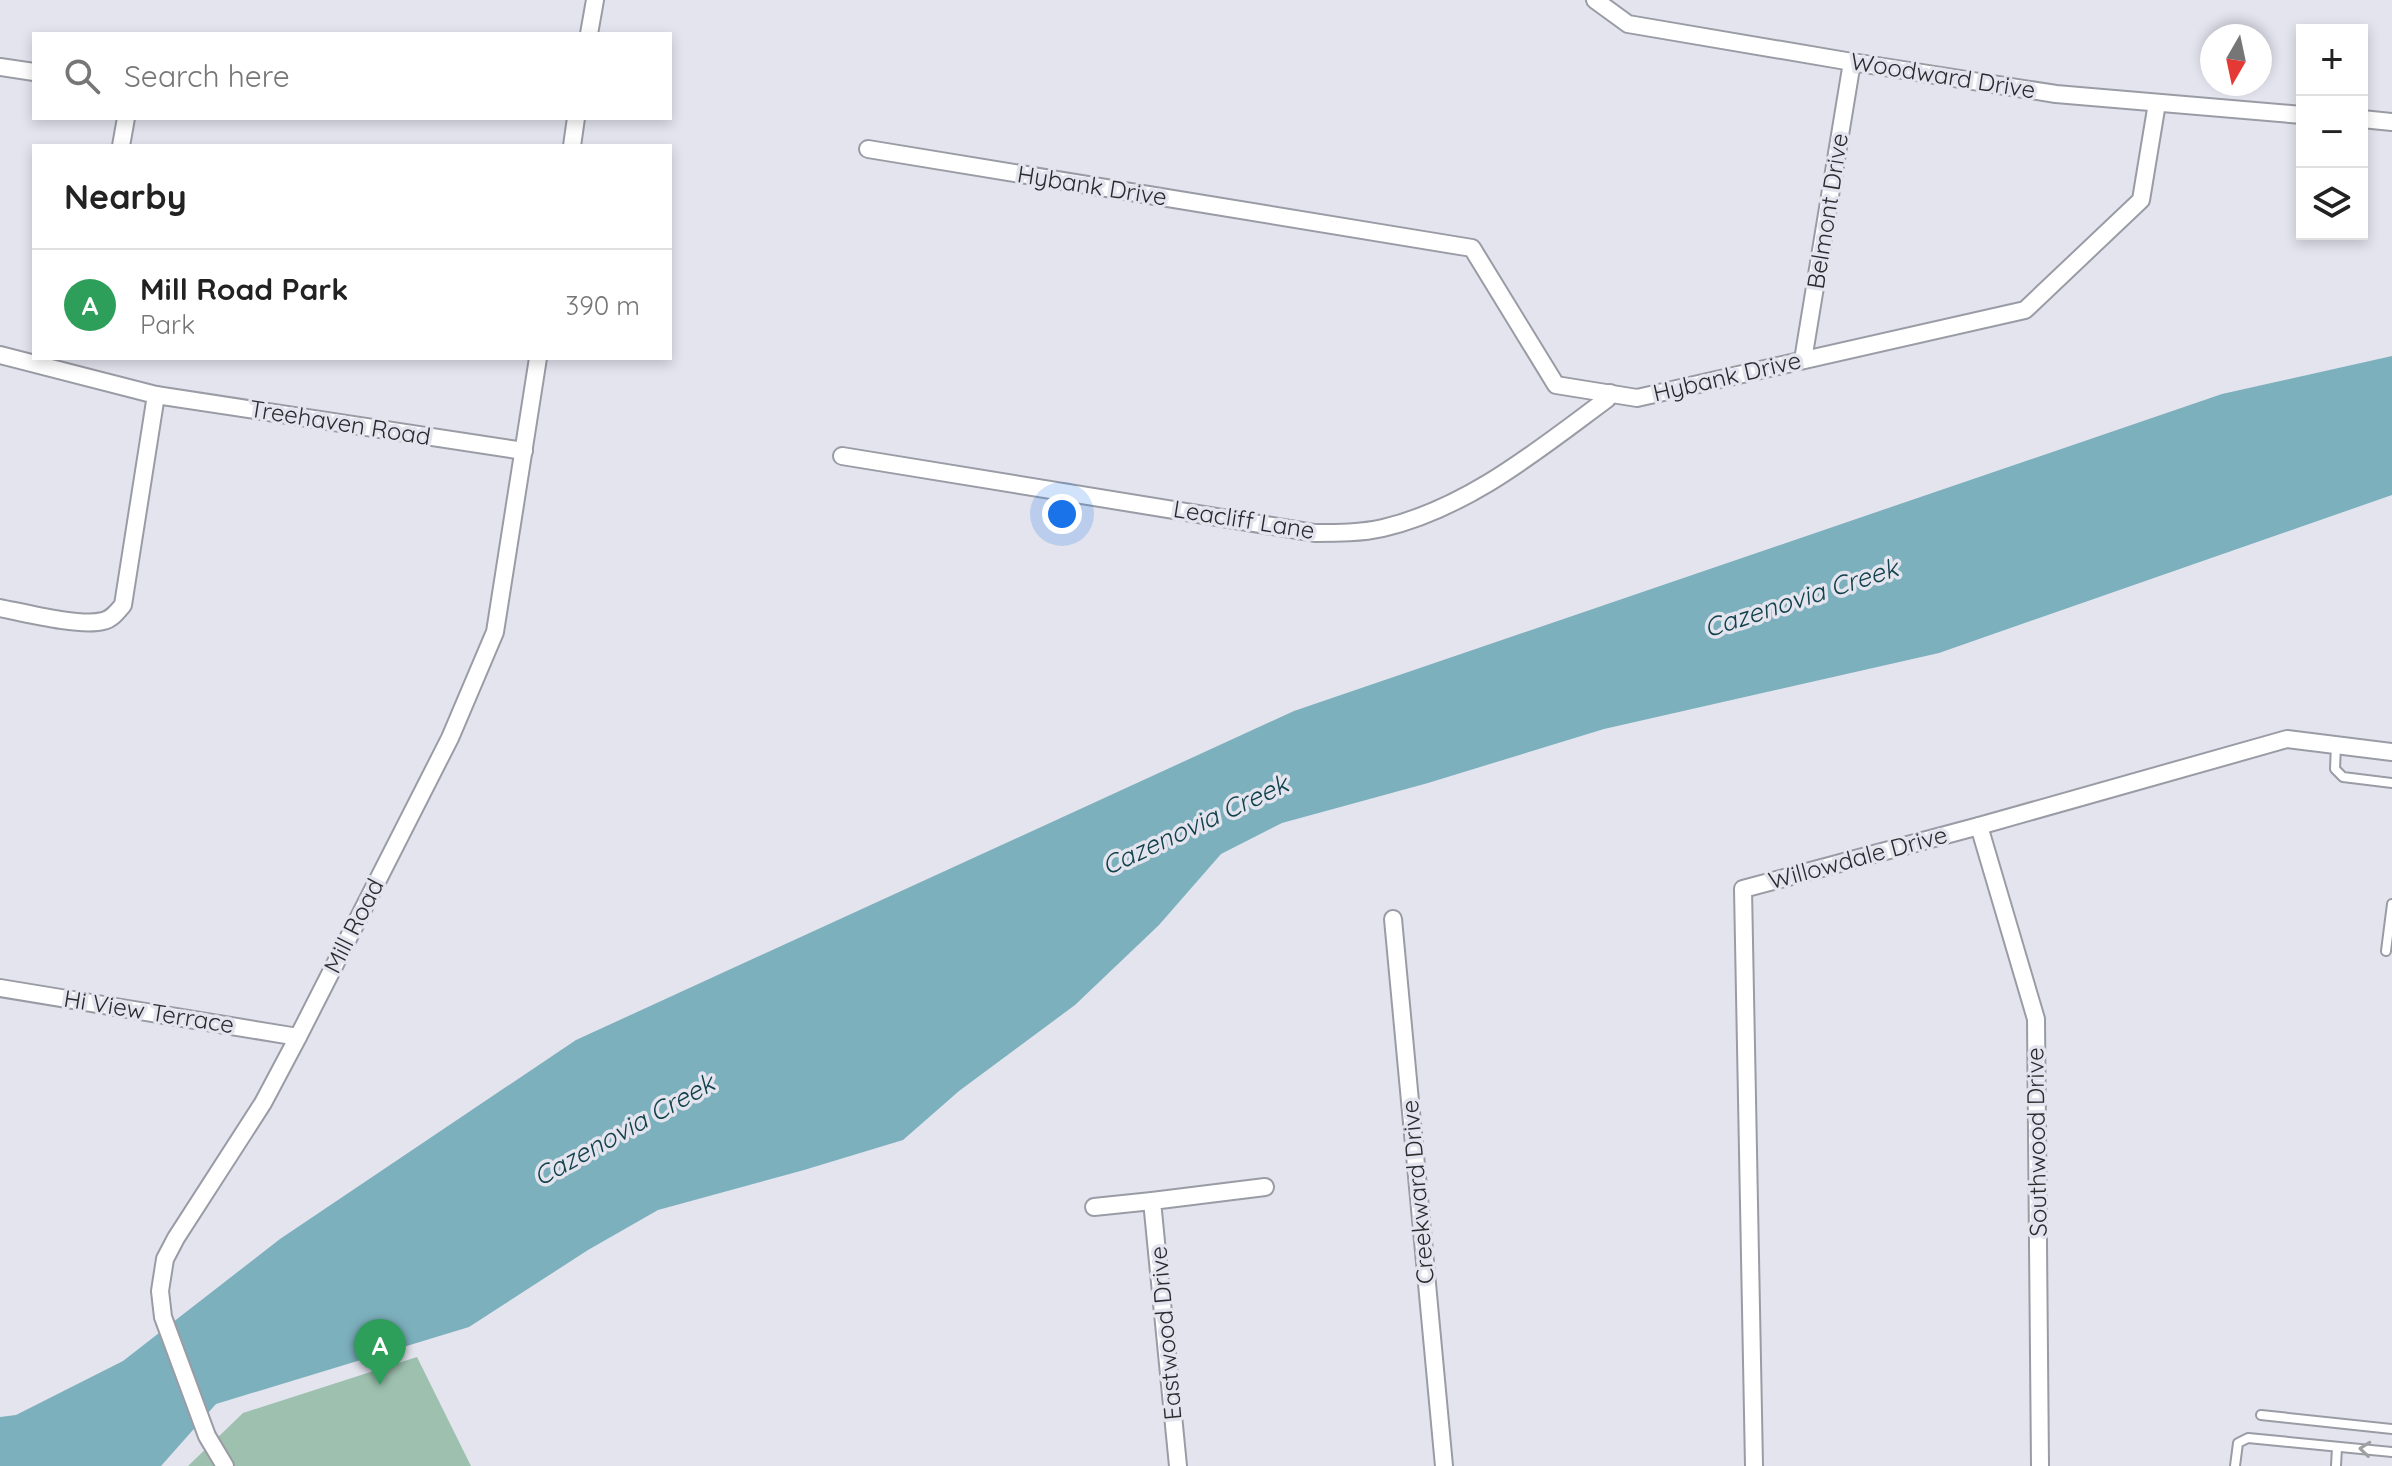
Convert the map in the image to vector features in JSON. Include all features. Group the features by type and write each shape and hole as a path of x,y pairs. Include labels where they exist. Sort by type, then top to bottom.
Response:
{"street":[{"path":"589,32 595,0"},
{"name":"Woodward Drive","path":"1595,0 1628,24 1852,62 2056,94 2296,115"},
{"name":"Belmont Drive","path":"1803,360 1852,62"},
{"path":"0,67 32,72"},
{"name":"Hybank Drive","path":"868,149 1472,248 1556,385 1637,398 2025,310 2141,200 2157,103"},
{"path":"121,144 126,120"},
{"path":"572,144 576,120"},
{"path":"2368,120 2392,122"},
{"name":"Treehaven Road","path":"0,355 156,395 524,451"},
{"path":"81,375 84,360"},
{"name":"Mill Road","path":"225,1466 207,1436 163,1317 160,1291 165,1259 263,1103 298,1037 450,738 495,632 538,360"},
{"name":"Leacliff Lane","path":"842,456 1315,533 1350,533 1410,521 1453,503 1493,481 1607,399 1610,393"},
{"path":"0,608 86,623 114,616 123,605 156,395"},
{"name":"Willowdale Drive","path":"1754,1466 1743,889 2287,739 2392,752"},
{"name":"Southwood Drive","path":"1979,826 2036,1019 2040,1466"},
{"name":"Creekward Drive","path":"1393,919 1444,1466"},
{"name":"Hi View Terrace","path":"0,988 298,1037"},
{"path":"1094,1207 1265,1187"},
{"name":"Eastwood Drive","path":"1152,1201 1178,1466"}],"lane":[{"path":"2336,745 2335,769 2343,777 2392,783"},
{"path":"2386,951 2392,904"},
{"path":"2261,1415 2392,1429"},
{"path":"2235,1466 2238,1443 2244,1438 2392,1452"},
{"path":"2336,1466 2337,1447"}],"green space":[{"path":"417,1357 471,1466 188,1466 243,1413"}],"water":[{"name":"Cazenovia Creek","path":"2392,356 2392,495 1939,653 1604,729 1428,783 1282,823 1221,854 1159,925 1075,1005 959,1091 903,1140 658,1210 588,1250 469,1327 216,1404 161,1466 0,1466 0,1417 16,1415 123,1361 280,1239 576,1040 1294,711 2222,394"}],"place":[{"name":"Mill Road Park","path":"380,1385"}]}
